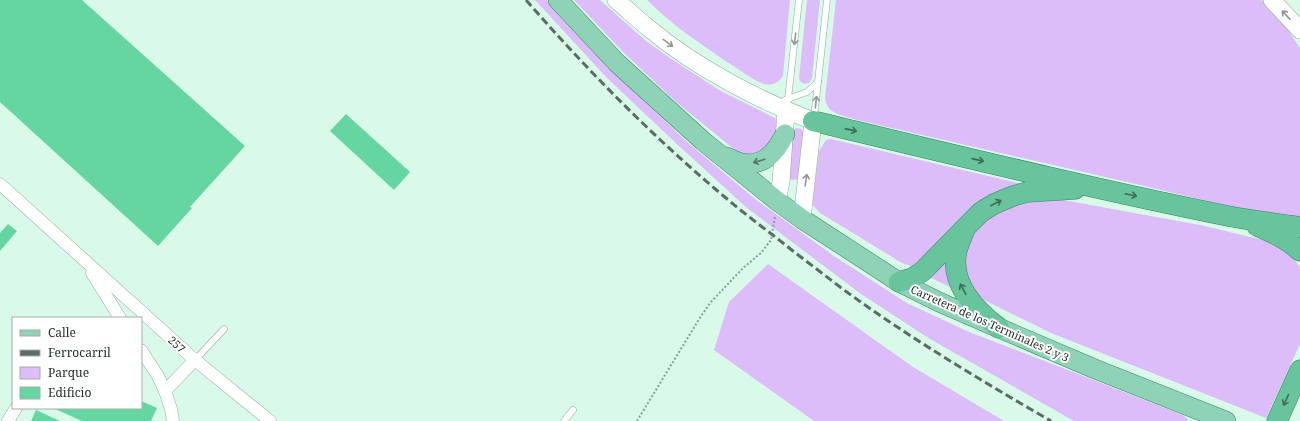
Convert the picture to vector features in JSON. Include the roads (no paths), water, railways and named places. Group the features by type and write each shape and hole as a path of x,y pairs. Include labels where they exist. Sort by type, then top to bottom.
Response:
{"highway":[{"path":"813,121 1093,187 1231,216 1300,227"},
{"path":"899,282 912,278 922,271 981,212 994,204 1013,196 1028,192 1093,187"},
{"path":"1231,216 1289,241 1300,251"},
{"path":"966,227 957,250 956,270 959,281 963,291 975,307 983,316 999,328"},
{"path":"1277,421 1298,375"}],"main road":[{"name":"Carretera de los Terminales 2 y 3","path":"558,0 617,63 718,154 802,219 899,282 939,302 1095,369 1226,421"},
{"path":"616,0 673,47 720,77 782,105 813,121 802,219"},
{"path":"623,0 637,18"},
{"path":"1272,0 1300,30"},
{"path":"777,201 781,182 785,134 782,105"},
{"path":"718,154 742,163 755,163 763,161 776,150 785,134"}],"street":[{"name":"257","path":"0,184 195,360 270,421"},
{"name":"257","path":"86,262 114,315"},
{"path":"142,352 158,376 171,409 173,421"},
{"path":"165,392 195,360"},
{"path":"8,421 15,409"}],"lane":[{"path":"782,105 799,0"},
{"path":"813,121 827,0"},
{"path":"782,105 807,92 818,82"},
{"path":"195,360 224,329"},
{"path":"564,421 573,410"}],"railway":[{"path":"526,0 573,52 647,128 743,212 844,290 894,325 1051,421"}]}
